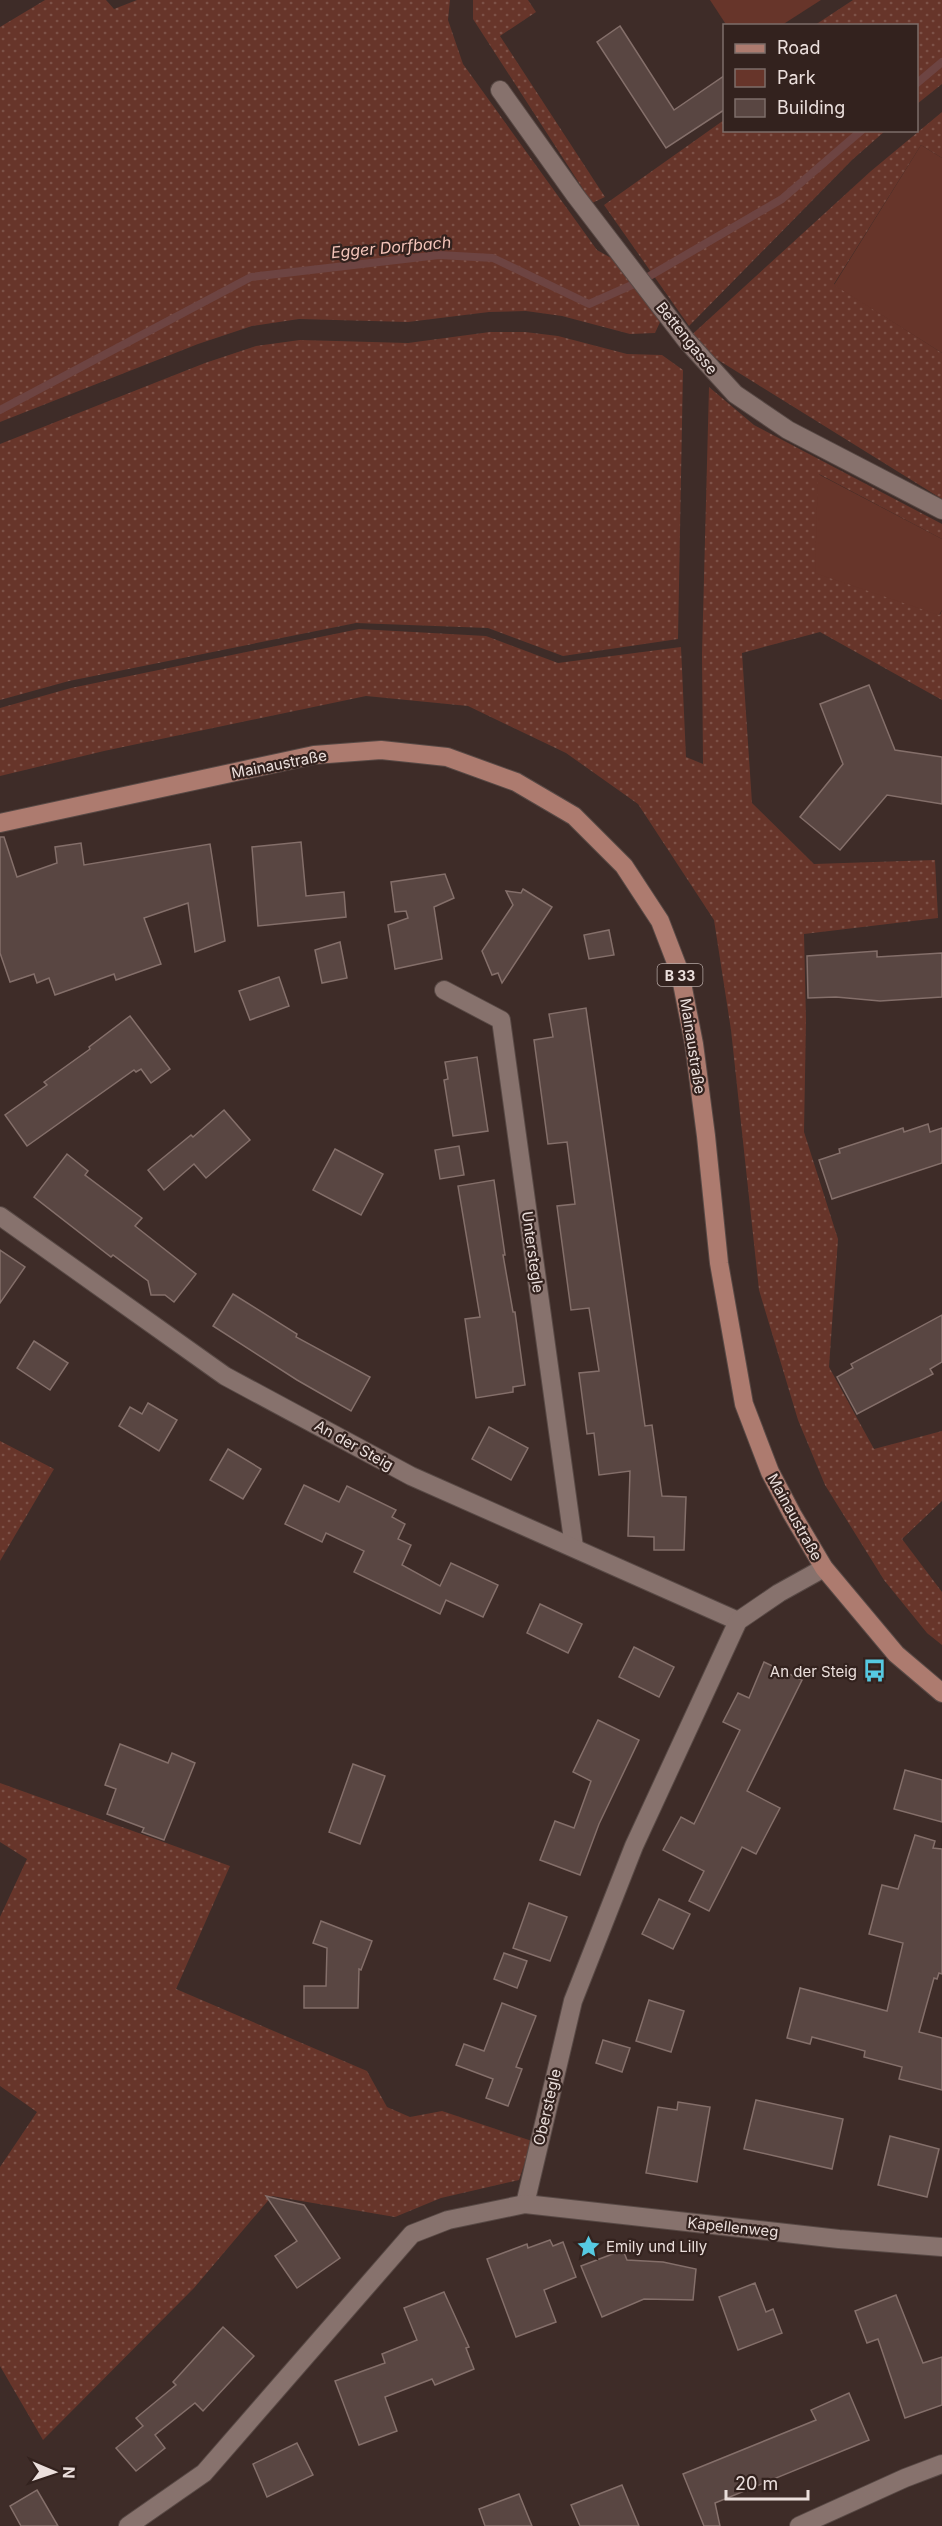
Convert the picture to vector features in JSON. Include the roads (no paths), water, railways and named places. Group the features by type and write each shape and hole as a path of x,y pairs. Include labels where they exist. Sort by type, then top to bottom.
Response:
{"main road":[{"name":"Mainaustraße","path":"0,823 314,755 381,750 447,758 516,782 574,816 624,866 660,921 680,972 694,1044 719,1263 744,1404 770,1472 824,1568 896,1654 942,1693"}],"street":[{"name":"Bettengasse","path":"500,90 575,195 686,340 735,394 789,430 942,510"},
{"name":"Unterstegle","path":"444,990 501,1020 574,1547"},
{"name":"An der Steig","path":"0,1216 225,1376 411,1476 738,1621"},
{"path":"738,1621 779,1593 824,1568"},
{"name":"Oberstegle","path":"525,2204 573,2001 633,1846 738,1621"},
{"path":"128,2526 204,2473 412,2234 448,2220 525,2204"},
{"name":"Kapellenweg","path":"525,2204 828,2238 942,2247"},
{"path":"799,2526 905,2478 942,2464"}],"waterway":[{"name":"Egger Dorfbach","path":"918,82 942,62"},
{"name":"Egger Dorfbach","path":"0,410 251,277 439,255 493,258 589,304 641,281 782,199 860,132"}],"place":[{"name":"An der Steig","path":"875,1671"},
{"name":"Emily und Lilly","path":"588,2246"}]}
